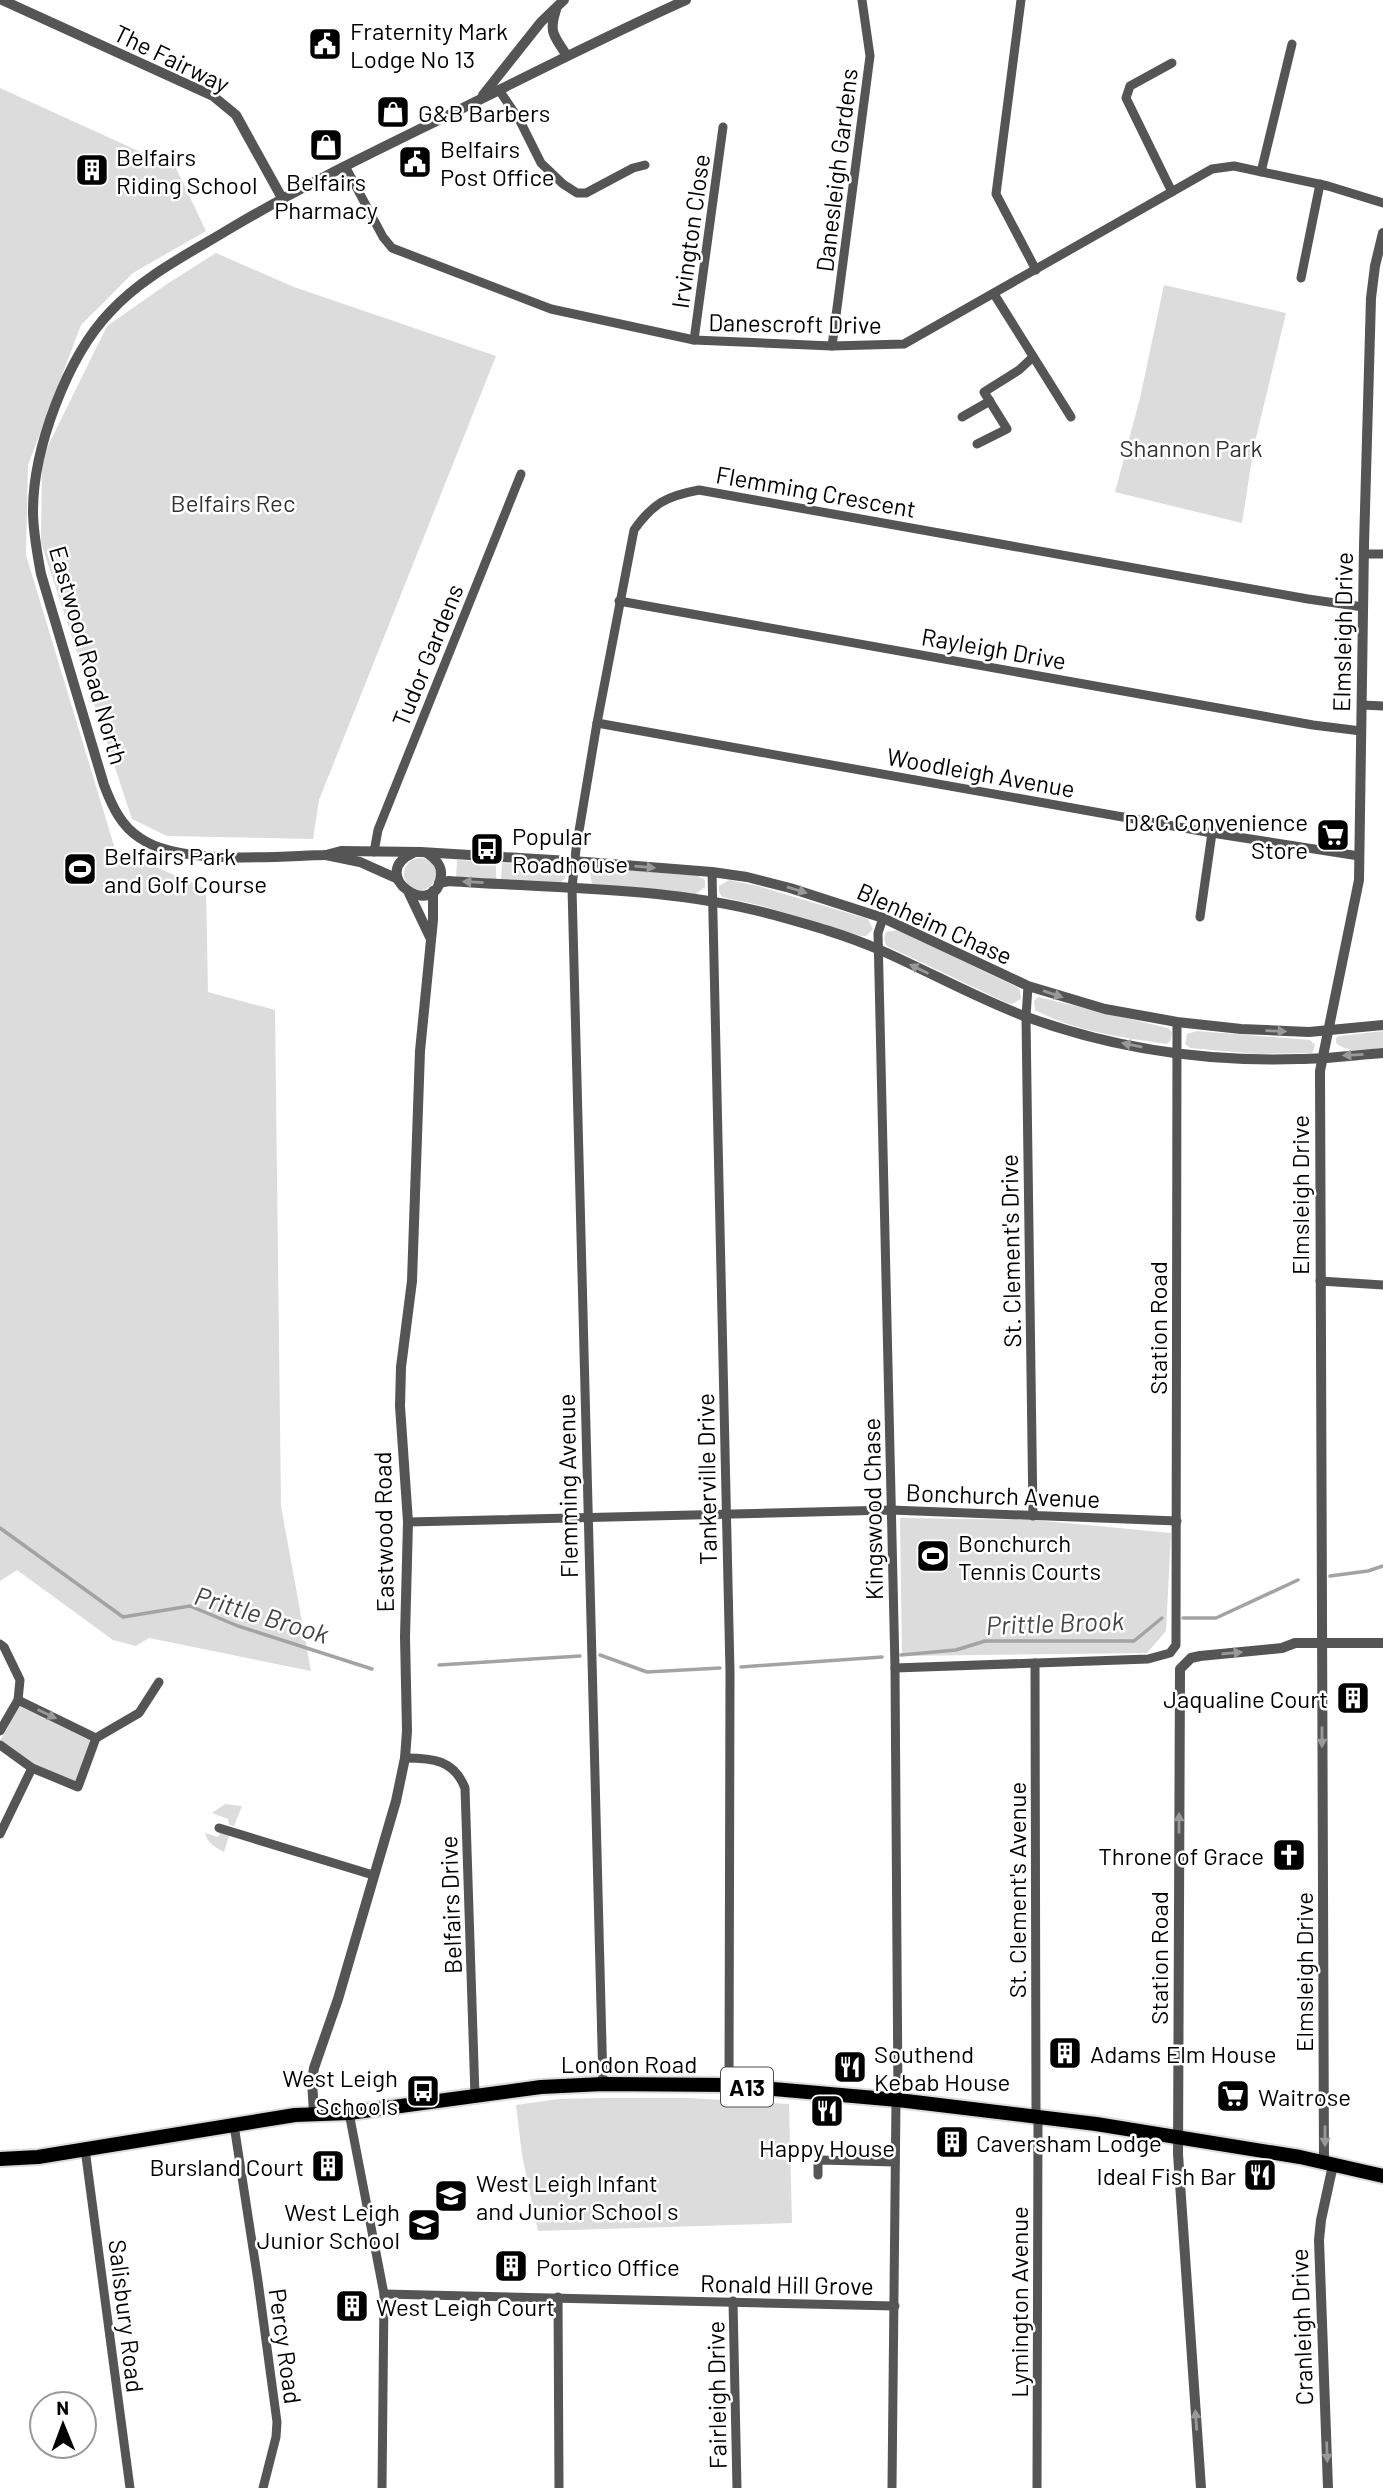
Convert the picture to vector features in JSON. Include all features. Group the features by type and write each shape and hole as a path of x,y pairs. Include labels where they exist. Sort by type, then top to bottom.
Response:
{"main road":[{"name":"London Road","path":"0,2158 38,2157 314,2113 349,2112 541,2087 603,2084 729,2085 897,2100 1037,2117 1300,2157 1383,2176"}],"street":[{"name":"The Fairway","path":"2,0 213,96 236,115 282,198"},
{"name":"Eastwood Road North","path":"326,855 242,856 161,849 139,838 111,805 41,574 33,510 36,480 48,424 62,389 84,348 109,312 142,282 282,198 524,77 686,0"},
{"name":"Danesleigh Gardens","path":"832,346 870,56 862,0"},
{"path":"1021,0 996,194 1036,270"},
{"path":"560,4 551,24 552,31 567,56"},
{"path":"479,100 533,32 560,4"},
{"path":"533,32 552,31"},
{"path":"1261,172 1292,44"},
{"path":"512,59 524,77"},
{"path":"1172,63 1130,86 1126,98 1172,192"},
{"path":"499,90 520,121 541,163 577,193 586,193 645,164"},
{"name":"Irvington Close","path":"694,340 723,127"},
{"name":"Danescroft Drive","path":"345,166 383,237 392,248 551,309 694,340 832,346 904,344 1212,169 1234,166 1320,184 1383,203"},
{"path":"1301,278 1320,184"},
{"name":"Elmsleigh Drive","path":"1329,2164 1321,1644 1320,1083 1327,1031 1359,880 1371,298 1383,233"},
{"path":"994,294 1071,417"},
{"path":"977,444 1007,429 984,392 1033,357"},
{"path":"962,417 990,401"},
{"name":"Tudor Gardens","path":"374,852 378,830 521,474"},
{"name":"Flemming Crescent","path":"572,888 597,723 635,530 646,513 662,500 680,493 699,490 1363,607"},
{"path":"1364,554 1383,554"},
{"name":"Rayleigh Drive","path":"619,601 1313,725 1361,731"},
{"path":"1362,705 1383,706"},
{"name":"Woodleigh Avenue","path":"597,723 1212,833 1359,856"},
{"path":"1200,917 1212,833"},
{"path":"326,855 341,851 427,853 434,857 440,867 436,887 426,895 409,893"},
{"path":"398,879 401,861 414,852"},
{"name":"Blenheim Chase","path":"427,853 712,872 790,888 883,918 1028,986 1105,1009 1177,1022 1241,1029 1327,1031 1383,1026"},
{"path":"326,855 360,862 398,879 409,893 430,937"},
{"name":"Tankerville Drive","path":"712,872 730,1672 729,2085"},
{"name":"Blenheim Chase","path":"436,887 449,881 680,896 713,901 797,921 879,949 942,981 1026,1017 1102,1039 1178,1052 1261,1059 1383,1054"},
{"name":"Eastwood Road","path":"314,2113 314,2068 338,1999 396,1801 405,1758 408,1521 400,1406 401,1367 412,1281 420,1051 436,887"},
{"name":"Flemming Avenue","path":"572,888 603,2084"},
{"name":"Kingswood Chase","path":"883,918 878,933 895,1668 897,2100 892,2488"},
{"name":"St. Clement's Drive","path":"1028,986 1026,1017 1033,1516"},
{"name":"Station Road","path":"1035,1663 1160,1658 1170,1653 1176,1645 1177,1022"},
{"path":"1320,1281 1383,1285"},
{"name":"Bonchurch Avenue","path":"408,1521 891,1510 1177,1521"},
{"name":"Station Road","path":"1201,2488 1179,2137 1178,1679 1180,1669 1191,1658 1282,1648 1295,1643 1321,1644"},
{"path":"1321,1644 1383,1643"},
{"path":"0,1644 20,1680 18,1700 0,1731"},
{"path":"895,1668 1035,1663"},
{"name":"St. Clement's Avenue","path":"1035,1663 1037,2117"},
{"path":"0,1745 32,1769 78,1787 96,1738 139,1713 159,1682"},
{"path":"18,1700 96,1738"},
{"name":"Belfairs Drive","path":"405,1758 430,1758 449,1764 462,1779 465,1788 475,2096"},
{"path":"0,1834 32,1769"},
{"path":"219,1828 373,1875"},
{"path":"349,2112 384,2294 382,2488"},
{"name":"Lymington Avenue","path":"1037,2117 1037,2488"},
{"name":"Percy Road","path":"234,2125 277,2422 276,2437 263,2488"},
{"name":"Salisbury Road","path":"85,2149 130,2488"},
{"path":"818,2175 818,2161 821,2160 895,2162"},
{"name":"Cranleigh Drive","path":"1328,2488 1319,2240 1329,2164"},
{"name":"Ronald Hill Grove","path":"384,2294 895,2306"},
{"path":"558,2297 559,2488"},
{"name":"Fairleigh Drive","path":"733,2301 737,2488"}],"green space":[{"name":"Belfairs Park and Golf Course","path":"0,88 176,168 206,231 133,273 81,325 28,465 26,555 115,849 206,889 208,992 275,1010 281,1506 311,1671 149,1638 136,1646 113,1640 17,1570 0,1581"},
{"name":"Belfairs Rec","path":"216,253 294,287 496,356 319,800 313,839 167,836 132,819 41,543 42,458 107,326"},
{"name":"Shannon Park","path":"1164,285 1286,313 1254,446 1242,523 1115,492 1140,398"},
{"path":"420,858 431,863 436,874 431,885 420,890 409,885 404,874 409,863"},
{"path":"457,860 496,862 496,880 456,879"},
{"path":"502,863 560,866 566,871 565,878 560,883 501,880"},
{"path":"589,867 698,876 705,880 705,887 696,894 592,885"},
{"path":"729,880 868,919 873,929 866,936 861,936 763,906 722,897 719,886"},
{"path":"898,930 1017,987 1021,999 1012,1004 1007,1003 887,946 884,940 886,932"},
{"path":"1038,997 1168,1028 1172,1032 1171,1040 1167,1044 1134,1039 1066,1023 1035,1010 1034,1001"},
{"path":"1197,1031 1310,1040 1315,1045 1312,1053 1258,1054 1190,1048 1185,1044 1187,1034"},
{"path":"1383,1031 1383,1048 1352,1050 1336,1043 1339,1036"},
{"path":"900,1518 1034,1520 1171,1533 1166,1631 1147,1653 902,1656"},
{"path":"20,1705 92,1740 76,1782 33,1765 0,1741"},
{"path":"225,1804 242,1806 234,1826 229,1825 228,1819 212,1813"},
{"path":"221,1831 230,1833 224,1852 210,1842 205,1833 218,1837"},
{"path":"688,2098 789,2104 792,2223 538,2231 522,2155 516,2105 559,2099"}],"waterway":[{"name":"Prittle Brook","path":"0,1528 123,1617 190,1606 238,1626 372,1669"},
{"name":"Prittle Brook","path":"1330,1576 1368,1571 1383,1566"},
{"name":"Prittle Brook","path":"1183,1618 1216,1618 1298,1580"},
{"name":"Prittle Brook","path":"901,1655 956,1650 985,1641 1134,1641 1162,1618"},
{"name":"Prittle Brook","path":"600,1655 647,1672 720,1668"},
{"name":"Prittle Brook","path":"439,1665 580,1656"},
{"name":"Prittle Brook","path":"741,1667 882,1657"}],"place":[{"name":"Fraternity Mark Lodge No 13","path":"325,44"},
{"name":"G&B Barbers","path":"393,112"},
{"name":"Belfairs Pharmacy","path":"326,145"},
{"name":"Belfairs Post Office","path":"415,162"},
{"name":"Belfairs Riding School","path":"92,170"},
{"name":"D&C Convenience Store","path":"1333,835"},
{"name":"Popular Roadhouse","path":"487,849"},
{"name":"Belfairs Park and Golf Course","path":"80,869"},
{"name":"Bonchurch Tennis Courts","path":"933,1556"},
{"name":"Jaqualine Court","path":"1353,1698"},
{"name":"Throne of Grace","path":"1289,1855"},
{"name":"Adams Elm House","path":"1065,2053"},
{"name":"Southend Kebab House","path":"850,2067"},
{"name":"West Leigh Schools","path":"423,2091"},
{"name":"Waitrose","path":"1233,2096"},
{"name":"Happy House","path":"827,2111"},
{"name":"Caversham Lodge","path":"952,2142"},
{"name":"Bursland Court","path":"328,2166"},
{"name":"Ideal Fish Bar","path":"1260,2175"},
{"name":"West Leigh Infant and Junior School s","path":"451,2196"},
{"name":"West Leigh Junior School","path":"424,2225"},
{"name":"Portico Office","path":"511,2266"},
{"name":"West Leigh Court","path":"352,2306"}]}
